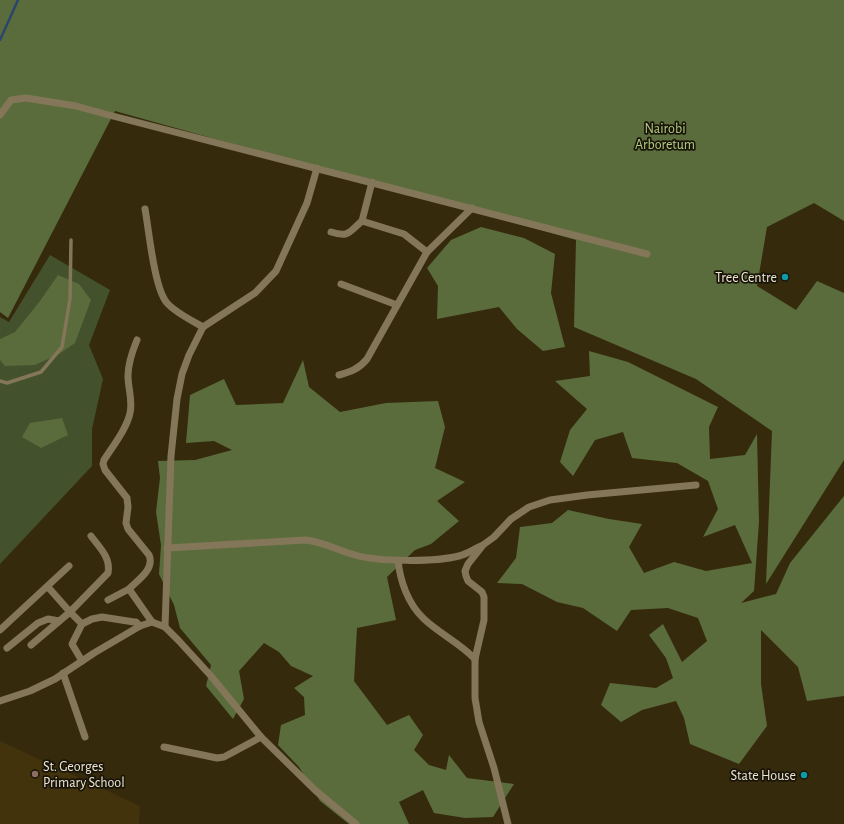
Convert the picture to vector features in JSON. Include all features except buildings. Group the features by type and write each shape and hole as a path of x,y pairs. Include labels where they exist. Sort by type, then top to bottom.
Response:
{"street":[{"path":"0,115 11,100 26,98 76,106 647,254"},
{"path":"165,627 171,456 182,374 189,355 203,327 255,293 276,271 307,202 317,168"},
{"path":"331,232 342,236 362,221 372,182"},
{"path":"339,375 357,368 367,359 427,252 472,208"},
{"path":"145,209 156,277 166,301 173,309 203,327"},
{"path":"362,221 404,234 427,252"},
{"path":"341,284 397,305"},
{"path":"108,600 129,589 150,567 151,559 128,529 126,523 128,507 127,498 105,470 103,464 126,424 130,414 131,405 128,367 137,340"},
{"path":"167,548 306,540 318,542 356,556 398,560 452,558 461,556 483,545 494,537 511,519 529,507 550,500 587,495 696,486"},
{"path":"31,644 70,612 108,574 110,567 106,555 91,536"},
{"path":"483,545 468,564 465,571 468,581 482,592 484,597 484,620 475,659 475,698 479,722 494,768 508,824"},
{"path":"398,560 402,584 410,601 423,618 467,651 475,659"},
{"path":"0,630 70,566"},
{"path":"48,587 82,624"},
{"path":"129,589 152,622 165,627 211,676 261,737 316,791 356,824"},
{"path":"82,661 72,644 82,624 92,619 102,617 134,622 140,626"},
{"path":"7,648 38,622 48,619 58,621"},
{"path":"0,701 56,679 82,661 140,626 152,622"},
{"path":"64,674 85,737"},
{"path":"164,747 217,758 224,757 261,737"}],"lane":[{"path":"0,381 7,383 41,372 62,347 70,299 71,240"}],"shaded area":[{"name":"St. Georges Primary School","path":"0,741 140,806 139,824 0,824"}],"green space":[{"name":"Nairobi Arboretum","path":"0,0 844,0 844,221 814,203 767,227 757,286 796,310 817,281 844,293 844,460 766,584 772,431 696,379 574,327 576,240 115,111 8,318 0,312"},
{"path":"481,227 524,238 555,254 551,293 565,347 543,351 517,329 499,307 437,319 438,286 427,268 451,240"},
{"path":"50,255 110,290 89,345 103,379 92,429 92,466 0,564 0,317 9,322"},
{"path":"58,275 79,284 91,300 75,343 59,354 35,365 5,366 0,360 0,339 15,332 40,301"},
{"path":"589,351 628,362 718,407 709,427 710,459 745,455 757,434 759,522 754,591 741,603 776,594 790,563 844,496 844,696 807,701 798,667 761,630 761,684 767,726 739,764 690,744 684,718 676,701 642,710 621,722 601,705 610,683 656,688 673,678 666,658 649,635 663,624 682,662 707,641 698,618 668,608 631,610 617,631 583,608 557,602 522,584 497,583 516,558 520,527 552,523 568,510 609,519 642,524 629,547 644,573 674,562 706,571 752,563 735,525 703,537 718,509 708,481 677,463 632,458 623,432 595,440 573,476 560,462 570,430 587,409 555,381 590,376"},
{"path":"303,360 309,387 340,412 386,403 438,401 445,427 435,468 465,482 437,501 459,521 431,544 415,550 387,577 396,620 357,628 354,681 387,725 409,715 423,735 414,750 429,765 446,770 449,755 467,778 514,784 493,817 465,818 434,813 423,790 399,802 409,824 349,824 320,801 299,767 278,745 281,725 305,715 304,697 294,688 313,676 291,666 279,652 264,643 239,671 244,699 233,719 206,686 211,665 180,628 174,605 159,574 161,545 156,512 160,478 158,461 195,460 232,450 214,441 186,443 190,395 224,379 236,405 283,403"},
{"path":"62,418 68,435 41,448 22,437 30,423"}],"waterway":[{"path":"0,40 18,0"}],"place":[{"name":"Tree Centre","path":"785,277"},
{"name":"St. Georges Primary School","path":"35,774"},
{"name":"State House","path":"804,775"}]}
